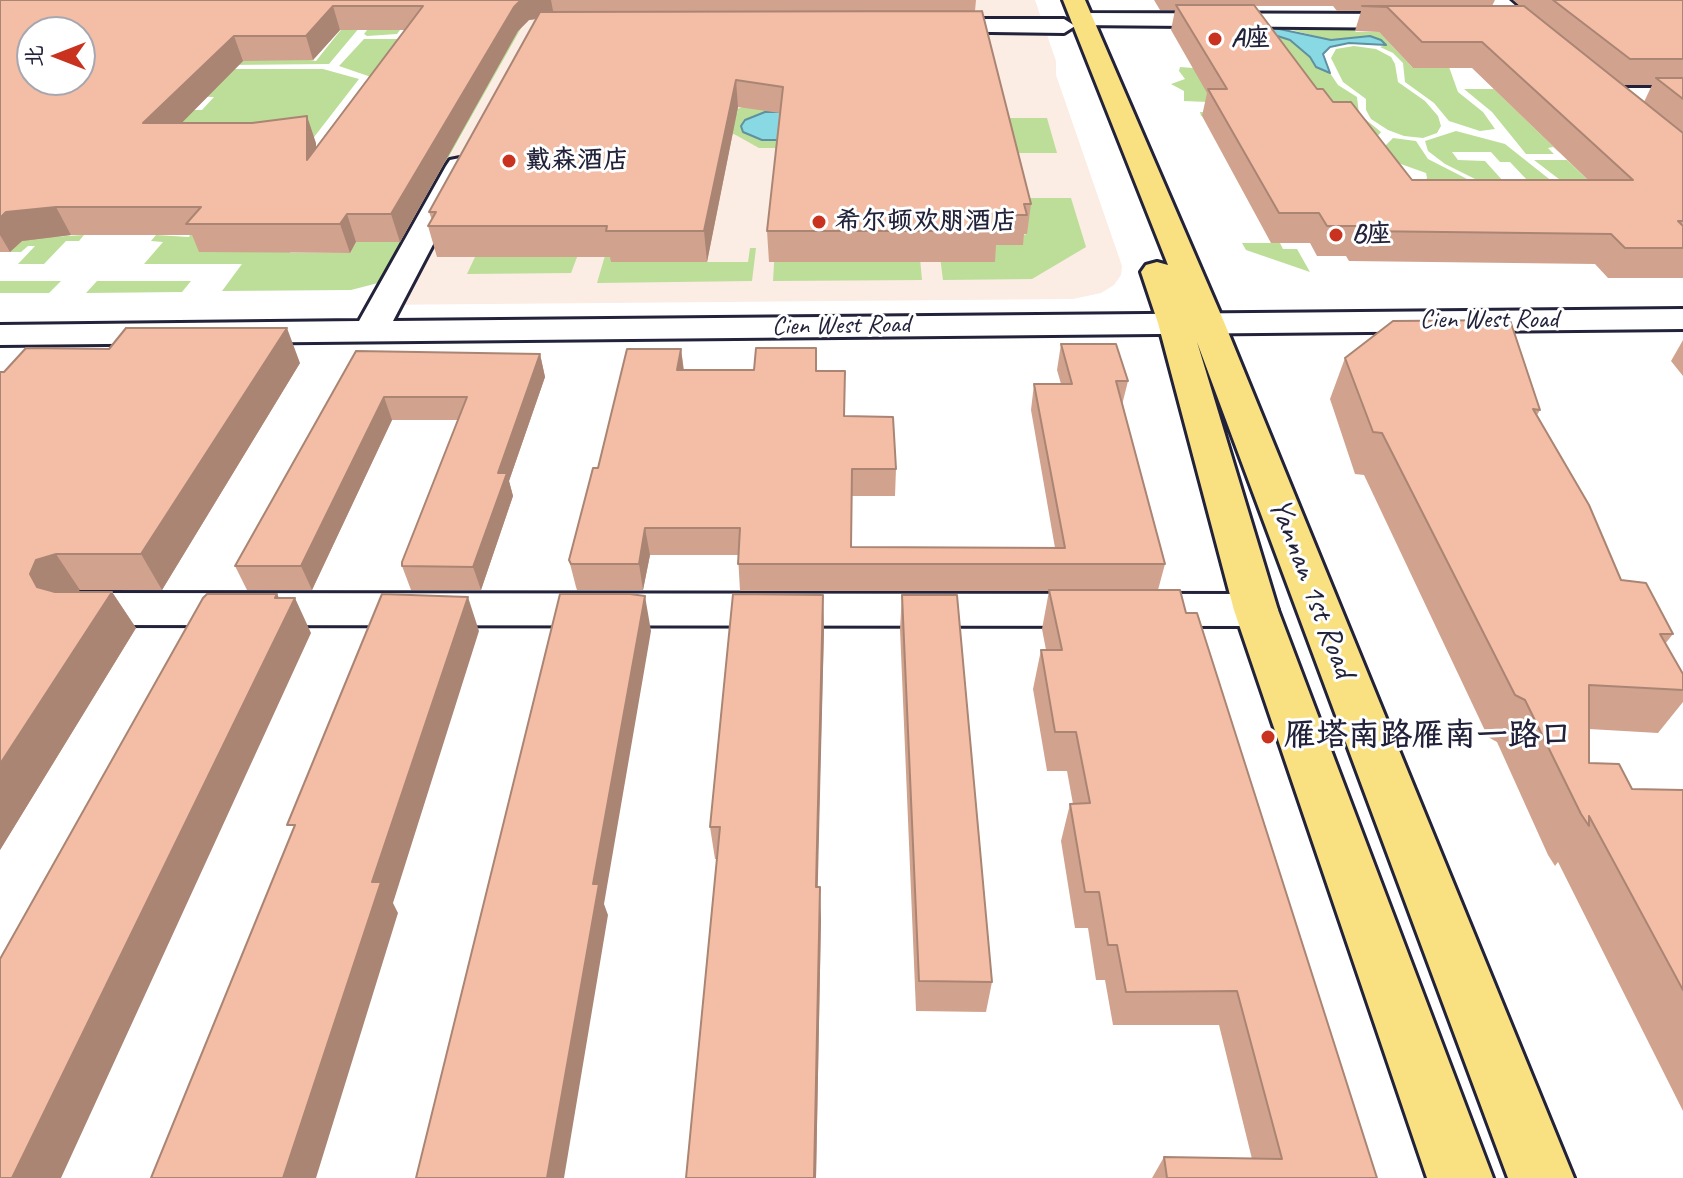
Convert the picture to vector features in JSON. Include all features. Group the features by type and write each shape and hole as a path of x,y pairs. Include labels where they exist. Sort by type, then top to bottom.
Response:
{"main road":[{"name":"Yannan 1st Road","path":"1068,12 1191,322 1541,1178"},
{"name":"Yannan 1st Road","path":"1191,322 1256,610 1460,1178"}],"street":[{"path":"1493,10 1521,21 1566,58"},
{"path":"910,26 1068,12 1441,21"},
{"path":"1588,76 1643,122"},
{"path":"1610,95 1683,95"},
{"path":"371,331 472,144"},
{"name":"Cien West Road","path":"0,335 1683,319"},
{"path":"80,609 1256,610"}],"shaded area":[{"path":"537,0 1035,0 1056,61 1056,75 1122,266 1121,275 1114,285 1101,293 1073,299 367,305"}],"green space":[{"path":"132,0 537,0 378,283 351,290 222,291 242,264 144,264 163,242 151,241 156,235 189,237 192,230 205,230 221,211 209,210 215,204 82,203 79,210 66,210 46,229 59,230 50,237 84,235 79,241 66,241 44,264 18,264 35,246 28,246 21,252 10,252 53,211 44,210 55,202 260,201 263,204 258,210 233,210 200,252 272,252 281,239 298,239 290,253 350,253 356,242 370,242 402,187 390,186 401,169 413,169 441,123 429,122 432,116 383,116 376,125 365,126 354,141 360,142 355,149 348,149 337,166 349,167 333,189 319,189 306,208 319,209 313,218 296,218 301,210 271,210 343,114 460,113 462,108 349,107 365,86 389,86 387,90 401,90 397,97 444,97 449,90 460,90 482,53 472,53 479,41 489,41 508,9 498,9 500,4 460,4 455,11 445,11 446,7 397,7 379,29 400,30 397,34 367,36 364,34 388,2 143,1 130,4 96,29"},
{"path":"380,3 329,64 226,65 240,46 316,61 352,16"},
{"path":"1164,24 1352,27 1356,32 1379,32 1413,68 1449,67 1458,92 1483,112 1495,129 1480,131 1449,121 1434,103 1405,82 1403,63 1393,53 1380,47 1386,45 1381,40 1364,36 1331,40 1280,27 1268,33 1290,40 1310,57 1316,67 1330,73 1338,85 1357,97 1359,114 1381,132 1376,138 1315,116 1201,116 1200,112 1219,112 1208,102 1184,101 1184,91 1171,84 1185,79 1179,71 1180,67 1193,68 1246,27 1165,27"},
{"path":"364,39 426,39 371,77 339,66"},
{"path":"1354,46 1376,49 1391,57 1398,82 1425,101 1438,116 1441,126 1437,133 1423,138 1404,136 1371,119 1366,110 1366,99 1343,82 1331,58 1336,49"},
{"path":"198,69 323,69 359,79 311,141 123,139 169,110 202,110 214,97 182,96"},
{"path":"1464,89 1494,89 1561,154 1553,147 1548,148 1554,154 1526,154 1492,112"},
{"path":"745,106 813,106 792,148 759,148 734,134 727,135 733,115 738,112 735,110"},
{"path":"1000,118 1047,118 1057,153 1008,153"},
{"path":"1456,131 1505,144 1558,186 1481,182 1445,164 1428,151 1425,141","holes":["1452,152 1491,152 1500,162 1510,162 1527,180 1503,181 1485,161 1458,160"]},
{"path":"1393,138 1416,141 1428,159 1475,183 1422,185 1427,178 1426,173 1398,163 1384,147"},
{"path":"1534,160 1567,160 1620,211 1568,186"},
{"path":"930,178 988,245 1027,234 1019,198 1071,198 1086,247 1032,279 943,280"},
{"path":"914,193 922,280 773,281 775,248"},
{"path":"590,223 571,273 467,274 475,257"},
{"path":"611,235 611,262 748,262 750,248 756,248 752,281 597,283"},
{"path":"1242,243 1280,243 1283,249 1297,249 1310,272 1246,250"},
{"path":"0,281 61,281 49,293 0,293"},
{"path":"97,281 191,281 182,292 86,293"}],"water":[{"path":"1270,27 1331,40 1370,36 1386,45 1349,43 1330,47 1323,54 1330,73 1316,67 1310,57 1290,40 1268,33"},
{"path":"765,112 793,112 791,140 762,140 743,132 741,126 745,120"}],"building":[{"path":"0,0 521,0 391,214 347,214 340,224 186,224 201,207 56,207 6,212 0,218","holes":["333,6 423,6 307,160 307,116 252,123 143,123 234,36 306,36"]},
{"path":"1553,0 1683,0 1683,59 1630,59"},
{"path":"1176,5 1254,5 1317,89 1323,89 1333,102 1351,102 1412,180 1633,180 1482,42 1422,42 1387,7 1362,6 1524,6 1683,133 1683,221 1678,221 1683,226 1683,248 1625,248 1611,234 1360,231 1356,226 1327,226 1319,213 1279,213 1208,89 1227,89"},
{"path":"982,11 1031,204 1024,204 1027,215 995,215 998,231 767,231 783,87 736,80 704,231 606,231 607,226 428,226 436,212 429,212 540,12"},
{"path":"1656,78 1683,78 1683,99"},
{"path":"1510,320 1540,410 1533,409 1589,505 1621,580 1646,583 1673,634 1660,634 1683,674 1683,690 1589,685 1589,763 1619,764 1632,789 1683,790 1683,990 1589,816 1589,826 1581,814 1525,700 1515,695 1382,433 1373,432 1345,358 1393,321"},
{"path":"126,328 287,328 141,554 56,554 36,560 30,574 37,587 55,592 112,592 0,764 0,372 4,372 26,348 109,349"},
{"path":"1061,344 1116,344 1128,381 1116,381 1165,564 738,564 740,528 645,528 639,564 571,564 569,560 593,468 598,468 627,349 681,349 677,370 754,370 756,348 816,348 816,371 845,371 844,416 893,417 896,469 852,469 851,547 1065,548 1034,384 1072,384"},
{"path":"356,351 540,354 498,473 507,473 473,567 402,566 467,397 384,397 301,566 235,566"},
{"path":"1049,590 1180,590 1186,613 1197,613 1377,1178 1167,1178 1164,1157 1282,1159 1237,991 1126,992 1117,945 1108,945 1099,892 1085,892 1070,804 1090,803 1076,732 1055,732 1041,650 1062,650"},
{"path":"207,594 277,594 275,598 295,598 12,1178 0,1178 0,959"},
{"path":"382,594 468,597 372,882 381,882 283,1178 151,1178 295,825 287,825"},
{"path":"560,594 645,596 593,884 599,884 547,1178 416,1178"},
{"path":"733,594 823,595 816,887 820,887 814,1178 686,1178 720,827 710,827"},
{"path":"902,595 957,595 992,982 919,981"}],"place":[{"name":"A座","path":"1215,39"},
{"name":"戴森酒店","path":"509,161"},
{"name":"希尔顿欢朋酒店","path":"819,222"},
{"name":"B座","path":"1336,235"},
{"name":"雁塔南路雁南一路口","path":"1268,737"}]}
